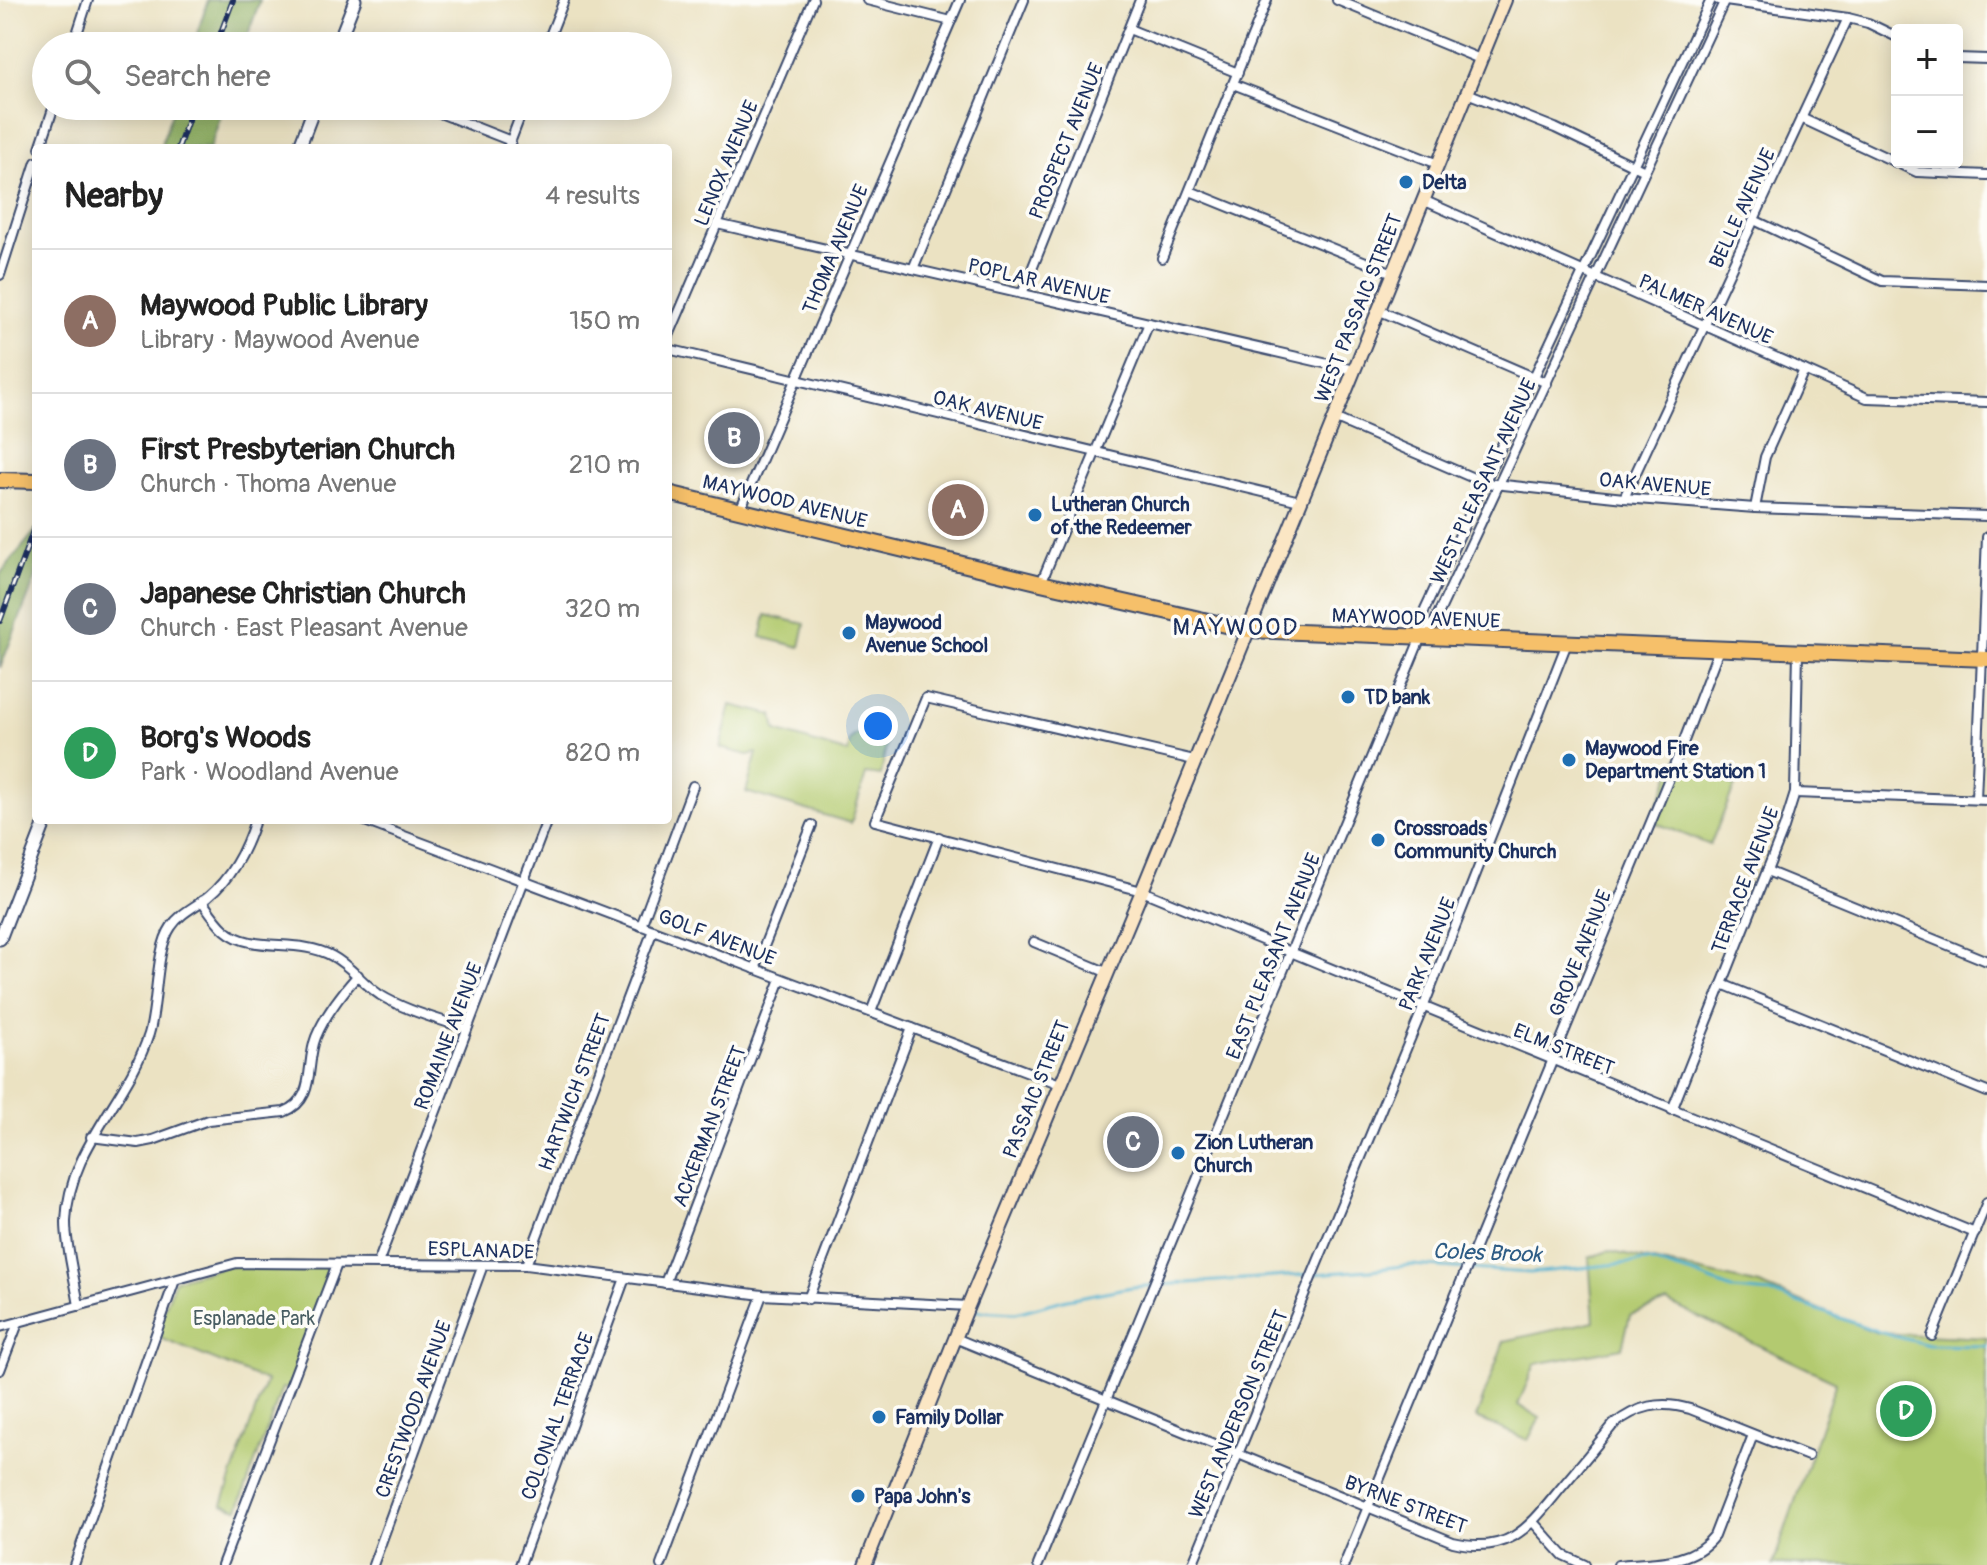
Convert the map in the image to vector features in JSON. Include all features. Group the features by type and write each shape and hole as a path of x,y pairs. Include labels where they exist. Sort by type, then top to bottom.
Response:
{"main road":[{"name":"WEST PASSAIC STREET","path":"1248,630 1505,0"},
{"path":"0,480 32,481"},
{"name":"MAYWOOD AVENUE","path":"672,494 1248,630 1985,659"},
{"name":"PASSAIC STREET","path":"865,1565 968,1306 1248,630"}],"street":[{"path":"78,32 88,0"},
{"path":"342,32 355,0"},
{"path":"551,32 564,0"},
{"name":"LENOX AVENUE","path":"672,329 813,0"},
{"path":"867,0 951,21"},
{"name":"THOMA AVENUE","path":"740,510 960,0"},
{"path":"913,269 1024,0"},
{"name":"PROSPECT AVENUE","path":"1022,294 1140,0"},
{"path":"1162,258 1267,0"},
{"path":"1337,0 1480,59"},
{"name":"WEST PLEASANT AVENUE","path":"1420,639 1425,609 1711,0"},
{"path":"1718,0 1848,18 1891,35"},
{"name":"WEST PLEASANT AVENUE","path":"1420,639 1435,621 1724,0"},
{"name":"BELLE AVENUE","path":"1624,498 1848,18"},
{"path":"1129,29 1238,73"},
{"path":"1963,58 1987,59"},
{"path":"1233,84 1438,164"},
{"path":"1467,93 1555,128 1645,171"},
{"path":"1801,118 1917,172 1987,175"},
{"path":"41,144 49,120"},
{"path":"301,144 310,120"},
{"path":"454,120 509,144 518,120"},
{"path":"0,275 32,175"},
{"path":"1190,191 1393,273"},
{"name":"PALMER AVENUE","path":"1423,200 1867,398 1987,402"},
{"path":"1754,220 1882,281 1987,285"},
{"name":"POPLAR AVENUE","path":"717,224 1354,370"},
{"path":"1378,310 1547,383"},
{"path":"1041,583 1149,323"},
{"name":"OAK AVENUE","path":"672,350 1300,501"},
{"path":"1755,508 1765,457 1804,370"},
{"name":"OAK AVENUE","path":"1334,418 1485,483 1755,508 1987,516"},
{"path":"1976,799 1985,659 1987,537"},
{"name":"EAST PLEASANT AVENUE","path":"1038,1565 1420,639"},
{"name":"PARK AVENUE","path":"1313,1275 1423,1008 1567,643"},
{"name":"GROVE AVENUE","path":"1344,1565 1553,1062 1719,649"},
{"name":"TERRACE AVENUE","path":"1672,1110 1795,793 1798,652"},
{"name":"ELM STREET","path":"1194,760 926,698 875,821 1142,891 1975,1233"},
{"path":"641,926 693,786"},
{"path":"1795,793 1987,800"},
{"path":"0,939 44,824"},
{"path":"79,1306 66,1223 78,1169 91,1137 143,1051 155,1010 167,933 179,917 202,901 231,872 249,840 254,824"},
{"name":"GOLF AVENUE","path":"373,824 1060,1084"},
{"name":"ROMAINE AVENUE","path":"378,1263 545,824"},
{"path":"755,969 812,825"},
{"path":"871,1012 939,837"},
{"path":"1767,871 1987,961"},
{"path":"202,901 224,929 235,936 258,944 286,944 331,955 384,998 467,1029"},
{"name":"HARTWICH STREET","path":"526,1265 653,930"},
{"path":"1034,942 1106,972"},
{"path":"91,1137 138,1143 208,1120 293,1109 306,1094 311,1053 321,1026 342,992 358,975"},
{"name":"ACKERMAN STREET","path":"665,1283 781,979"},
{"path":"1722,984 1987,1092"},
{"path":"808,1299 912,1028"},
{"path":"1932,1336 1987,1202"},
{"name":"ESPLANADE","path":"0,1327 237,1263 526,1265 762,1295 968,1306"},
{"path":"222,1565 337,1264"},
{"name":"CRESTWOOD AVENUE","path":"373,1565 483,1265"},
{"name":"WEST ANDERSON STREET","path":"1192,1565 1313,1275"},
{"name":"COLONIAL TERRACE","path":"520,1565 625,1278"},
{"path":"74,1565 175,1280"},
{"path":"661,1565 762,1295"},
{"path":"0,1370 18,1323"},
{"name":"BYRNE STREET","path":"955,1338 1468,1546 1509,1540 1533,1522 1613,1425 1638,1409 1663,1404 1677,1405 1808,1456"},
{"path":"1618,1565 1681,1559 1700,1552 1714,1536 1753,1435"},
{"path":"1533,1522 1563,1555 1585,1565"}],"green space":[{"path":"208,0 260,0 249,32 198,32"},
{"path":"169,120 219,120 211,144 161,144"},
{"path":"32,535 32,587 0,668 0,574"},
{"path":"766,615 805,624 800,647 761,637"},
{"path":"731,705 773,715 776,731 848,753 850,740 856,734 887,739 881,776 866,774 851,823 746,792 757,753 748,755 720,748"},
{"path":"1677,759 1735,786 1710,845 1651,821"},
{"path":"1608,1251 1760,1285 1877,1333 1987,1338 1987,1565 1773,1565 1836,1382 1667,1302 1630,1315 1622,1348 1535,1364 1518,1405 1540,1418 1528,1440 1476,1418 1504,1341 1594,1321 1589,1258"},
{"name":"Esplanade Park","path":"237,1263 337,1264 288,1389 282,1388 238,1509 222,1504 266,1381 155,1336 175,1280"}],"waterway":[{"name":"Coles Brook","path":"977,1311 1016,1313 1067,1299 1132,1287 1411,1265 1530,1273 1648,1261 1734,1290 1771,1293 1879,1332 1929,1345 1987,1346"}],"railway":[{"path":"221,32 233,0"},
{"path":"179,144 188,120"},
{"path":"0,621 32,534"}],"place":[{"name":"Delta","path":"1406,182"},
{"name":"First Presbyterian Church","path":"734,438"},
{"name":"Maywood Public Library","path":"958,510"},
{"name":"Lutheran Church of the Redeemer","path":"1035,515"},
{"name":"Maywood Avenue School","path":"849,633"},
{"name":"TD bank","path":"1348,697"},
{"name":"Maywood Fire Department Station 1","path":"1569,760"},
{"name":"Crossroads Community Church","path":"1378,840"},
{"name":"Japanese Christian Church","path":"1133,1142"},
{"name":"Zion Lutheran Church","path":"1178,1153"},
{"name":"Borg's Woods","path":"1906,1411"},
{"name":"Family Dollar","path":"879,1417"},
{"name":"Papa John's","path":"858,1496"}],"district":[{"name":"MAYWOOD","path":"1236,627"}]}
